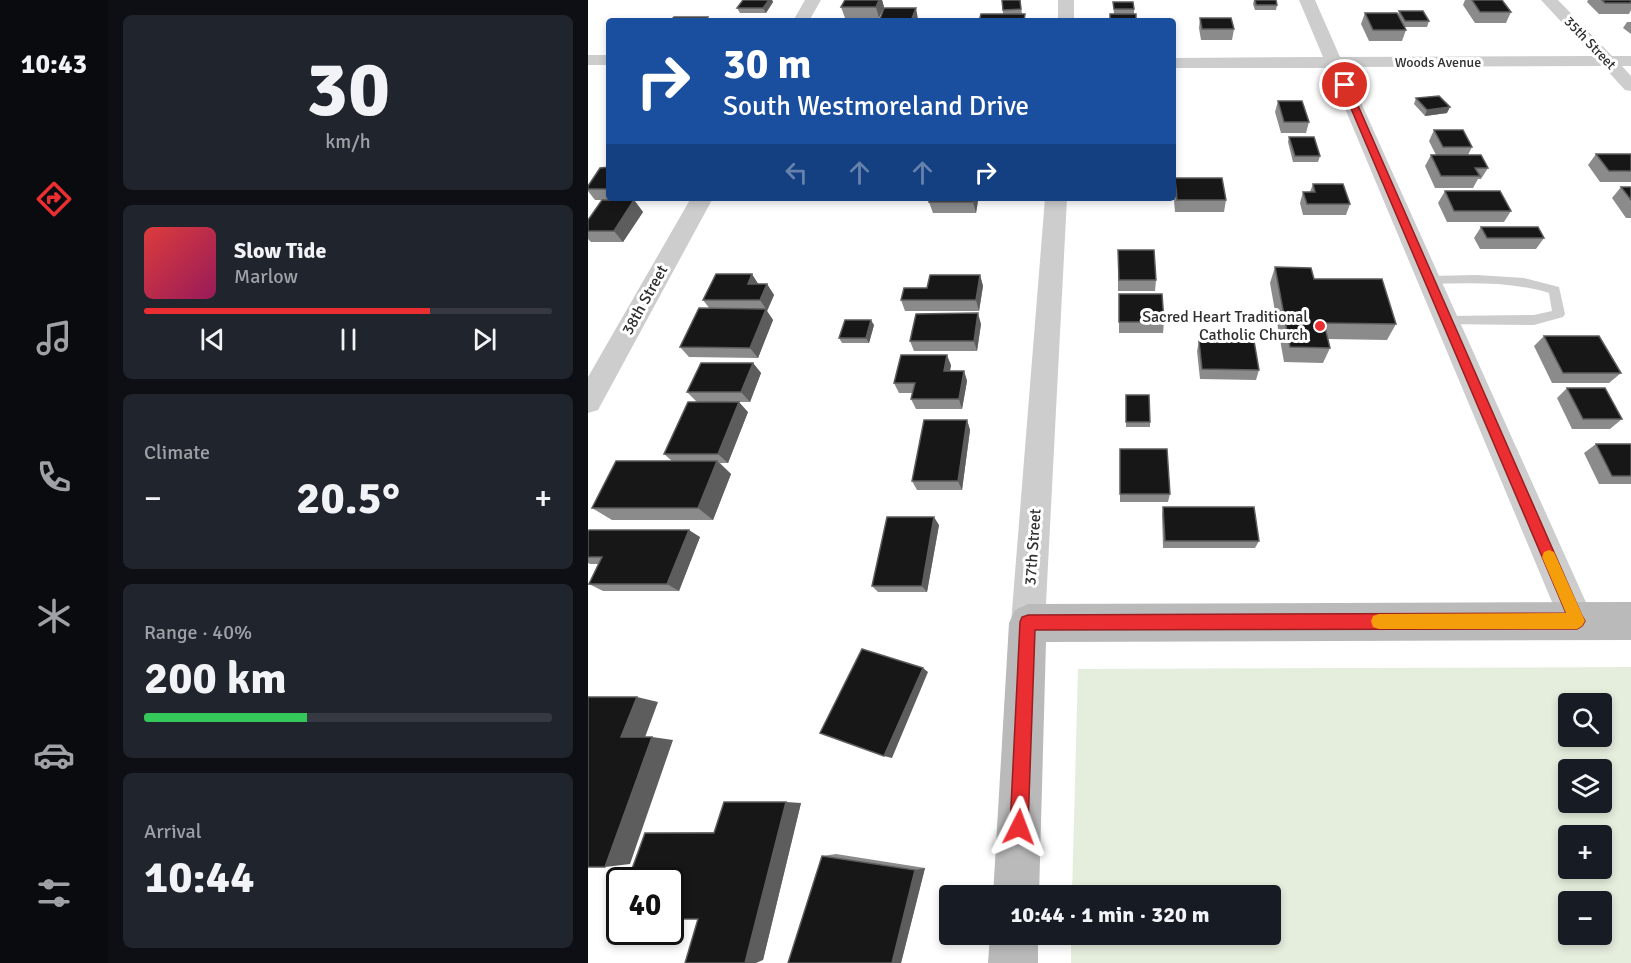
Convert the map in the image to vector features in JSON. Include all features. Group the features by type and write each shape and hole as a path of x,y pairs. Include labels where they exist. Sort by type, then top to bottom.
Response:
{"street":[{"path":"803,18 813,0"},
{"path":"1066,0 1066,18"},
{"path":"1307,0 1577,621"},
{"name":"35th Street","path":"1549,0 1631,86"},
{"path":"588,60 606,60"},
{"name":"Woods Avenue","path":"1176,63 1631,61"},
{"name":"38th Street","path":"588,402 700,201"},
{"name":"37th Street","path":"1016,885 1028,622 1056,201"},
{"path":"1028,622 1631,621"},
{"path":"1013,963 1014,945"}],"lane":[{"path":"1429,280 1494,279 1535,283 1556,290 1559,314 1534,320 1447,321"}],"green space":[{"path":"1631,667 1631,963 1071,963 1071,945 1281,945 1281,885 1072,885 1078,669"}],"building":[{"path":"743,0 769,0 763,8 737,8"},
{"path":"845,0 879,0 876,7 841,7"},
{"path":"1002,0 1020,0 1021,9 1003,10"},
{"path":"1255,0 1276,0 1277,5 1256,5"},
{"path":"1472,0 1502,0 1511,12 1480,12"},
{"path":"1602,0 1631,0 1631,3 1605,3"},
{"path":"1113,2 1133,2 1134,9 1114,9"},
{"path":"884,8 916,8 912,18 880,18"},
{"path":"1399,11 1423,11 1429,21 1405,21"},
{"path":"1365,13 1397,13 1406,30 1373,30"},
{"path":"981,14 1025,14 1024,18 980,18"},
{"path":"1110,14 1136,14 1136,18 1110,18"},
{"path":"674,17 708,17 708,18"},
{"path":"1200,18 1231,18 1234,29 1202,29"},
{"path":"1439,96 1450,107 1427,110 1416,98"},
{"path":"1278,101 1302,101 1309,122 1284,122"},
{"path":"1434,130 1463,130 1472,147 1443,147"},
{"path":"1289,137 1314,137 1320,156 1295,156"},
{"path":"1596,154 1631,154 1631,171 1609,171"},
{"path":"1431,155 1481,155 1488,168 1475,168 1480,176 1441,176"},
{"path":"606,167 606,189 588,189 588,186 600,168"},
{"path":"1176,178 1222,178 1226,200 1177,200"},
{"path":"1313,184 1343,184 1350,204 1307,204 1303,192 1315,192"},
{"path":"1621,187 1631,187 1631,200"},
{"path":"1445,191 1500,191 1511,211 1454,211"},
{"path":"602,200 633,201 614,231 588,231 588,220"},
{"path":"929,201 973,201 973,202"},
{"path":"1481,227 1538,227 1544,238 1487,238"},
{"path":"1118,250 1154,250 1156,280 1119,280"},
{"path":"1275,267 1311,268 1314,279 1382,279 1396,324 1324,323 1330,348 1290,347"},
{"path":"716,274 752,274 748,284 767,284 760,300 703,300"},
{"path":"930,275 980,275 976,300 901,300 904,288 927,288"},
{"path":"1119,294 1162,294 1164,322 1119,322"},
{"path":"699,308 766,309 750,348 680,347"},
{"path":"978,313 974,341 910,341 916,314"},
{"path":"845,320 871,320 866,338 839,338"},
{"path":"1544,336 1599,336 1621,373 1563,373"},
{"path":"1199,341 1254,341 1259,370 1202,369"},
{"path":"901,355 947,355 944,371 964,371 959,399 911,399 915,383 894,383"},
{"path":"701,363 753,363 741,392 687,392"},
{"path":"1567,388 1605,388 1622,419 1583,419"},
{"path":"1126,395 1149,395 1150,422 1126,422"},
{"path":"688,402 739,402 718,454 664,454"},
{"path":"924,420 967,420 958,481 912,481"},
{"path":"1596,444 1631,444 1631,476 1612,476"},
{"path":"1120,449 1167,449 1170,494 1120,494"},
{"path":"616,461 717,461 698,508 592,508"},
{"path":"1163,507 1254,507 1259,541 1165,541"},
{"path":"887,517 934,517 922,586 872,586"},
{"path":"589,530 689,530 667,584 589,584 602,557 588,557"},
{"path":"862,649 923,668 884,756 820,733"},
{"path":"588,697 637,697 621,737 652,737 605,867 588,867"},
{"path":"724,802 786,802 745,963 685,963 698,919 684,919 684,867 633,867 645,833 714,833"},
{"path":"822,856 915,870 892,963 788,963"}],"slow traffic":[{"path":"1379,621 1577,621 1549,557"}],"place":[{"name":"Sacred Heart Traditional Catholic Church","path":"1320,326"}],"route":[{"path":"1019,827 1028,622 1577,621 1345,85"}]}
